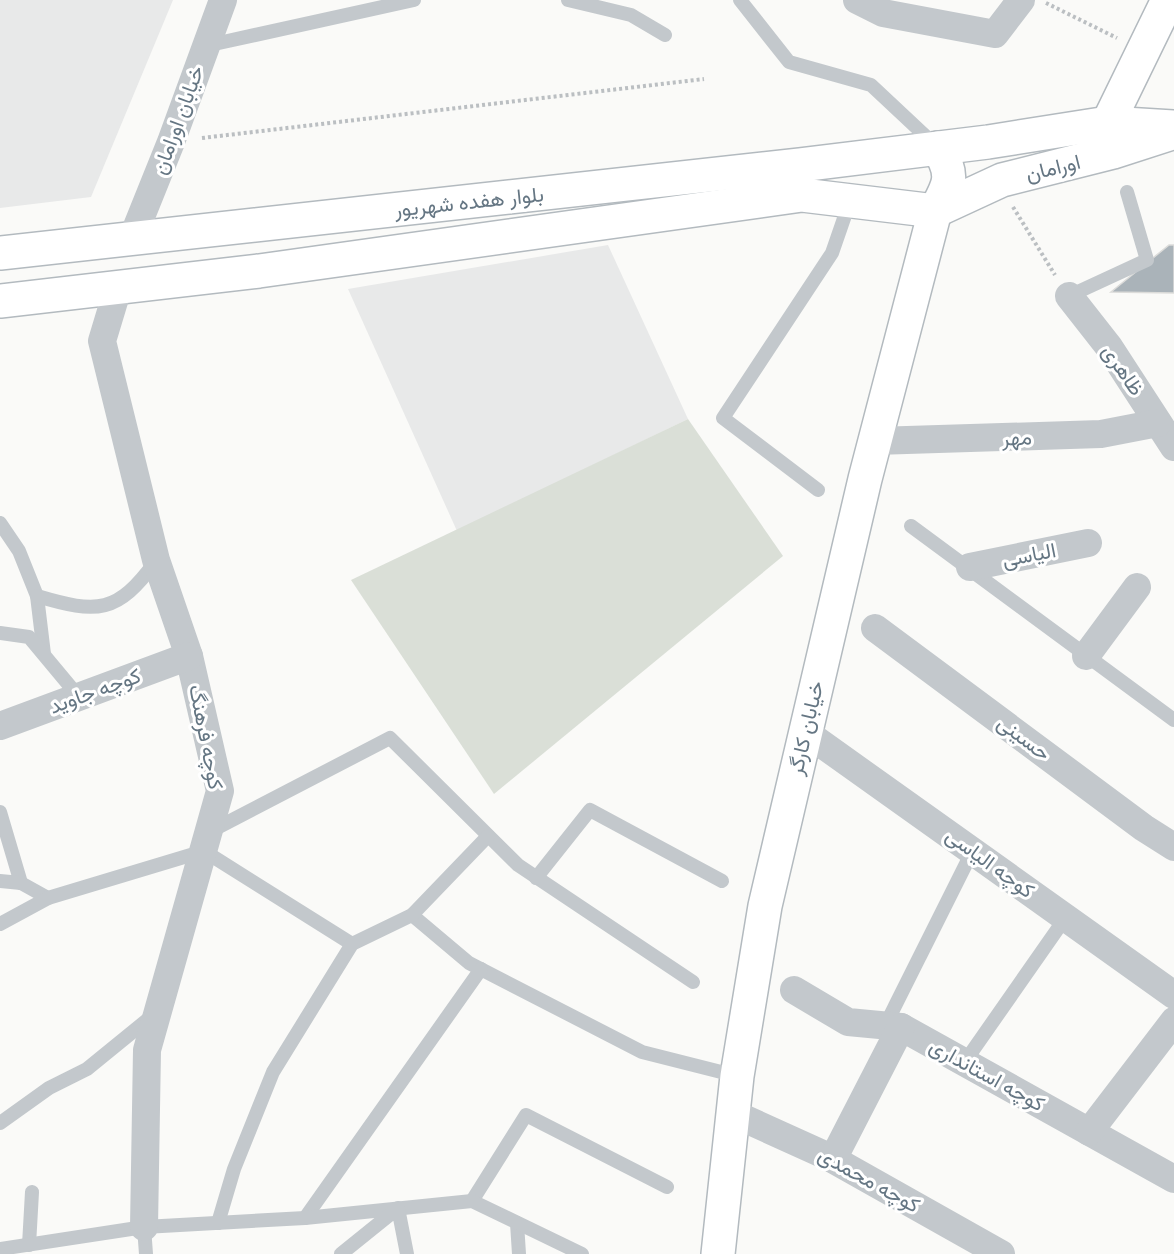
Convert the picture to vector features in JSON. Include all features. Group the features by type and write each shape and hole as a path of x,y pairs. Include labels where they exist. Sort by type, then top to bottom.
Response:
{"street":[{"name":"خیابان اورامان","path":"132,239 171,142 223,0"},
{"path":"857,0 883,13 995,34 1022,0"},
{"path":"1108,123 1168,0"},
{"name":"اورامان","path":"938,148 1108,123 1174,127"},
{"name":"اورامان","path":"935,211 1002,180 1113,152 1174,132"},
{"name":"خیابان کارگر","path":"718,1254 732,1113 765,906 875,441 935,211 949,186 949,165 938,148"},
{"name":"بلوار هفده شهریور","path":"0,253 938,148"},
{"name":"بلوار هفده شهریور","path":"0,301 259,271 802,195 850,198 935,211"},
{"path":"118,288 132,239"},
{"name":"کوچه فرهنگ","path":"118,288 102,341 156,560 189,656 220,791 147,1050 145,1240"},
{"name":"ظاهری","path":"1069,296 1108,346 1174,447"},
{"name":"مهر","path":"875,441 1101,434 1158,423"},
{"name":"الیاسی","path":"970,567 1088,543"},
{"path":"1086,656 1137,587"},
{"name":"حسینی","path":"875,628 1144,828 1174,847"},
{"name":"کوچه جاوید","path":"0,726 189,656"},
{"name":"کوچه الیاسی","path":"806,732 1174,995"},
{"name":"کوچه استانداری","path":"794,990 848,1022 893,1026 1174,1179"},
{"path":"1089,1132 1174,1021"},
{"path":"833,1159 893,1026"},
{"name":"کوچه محمدی","path":"732,1113 833,1159 1001,1254"}],"lane":[{"path":"205,46 414,0"},
{"path":"568,0 631,15 665,35"},
{"path":"740,0 789,62 870,85 938,148"},
{"path":"1069,296 1147,260 1127,192"},
{"path":"818,490 723,418 832,253 850,198"},
{"path":"0,523 18,551 37,596 44,654"},
{"path":"911,526 970,567 1174,720"},
{"path":"37,596 77,608 110,604 135,589 156,560"},
{"path":"0,633 29,637 80,697"},
{"path":"0,924 48,898 206,842 390,738 488,836 536,878 693,982"},
{"path":"536,878 590,810 722,881"},
{"path":"0,812 21,883"},
{"path":"218,1223 234,1169 273,1072 352,944 412,915 488,836"},
{"path":"206,842 352,944"},
{"path":"893,1026 973,850"},
{"path":"0,881 21,883 48,898"},
{"path":"412,915 469,963 642,1052 737,1076"},
{"path":"964,1063 1066,917"},
{"path":"305,1218 481,969"},
{"path":"0,1123 49,1088 87,1069 159,1010"},
{"path":"472,1201 526,1115 668,1187"},
{"path":"29,1245 32,1192"},
{"path":"0,1249 29,1245 145,1240 218,1223 305,1218 472,1201 582,1254"},
{"path":"341,1254 398,1208"},
{"path":"398,1208 407,1254"},
{"path":"517,1223 519,1254"}],"path":[{"path":"1041,0 1142,51"},
{"path":"171,142 704,79"},
{"path":"1002,180 1019,220 1069,296"}],"shaded area":[{"path":"0,0 173,0 91,197 0,208"},
{"path":"608,245 688,419 457,531 348,289"},
{"path":"688,419 783,556 494,794 351,580"}],"building":[{"path":"1169,245 1174,245 1174,293 1111,292"}]}
